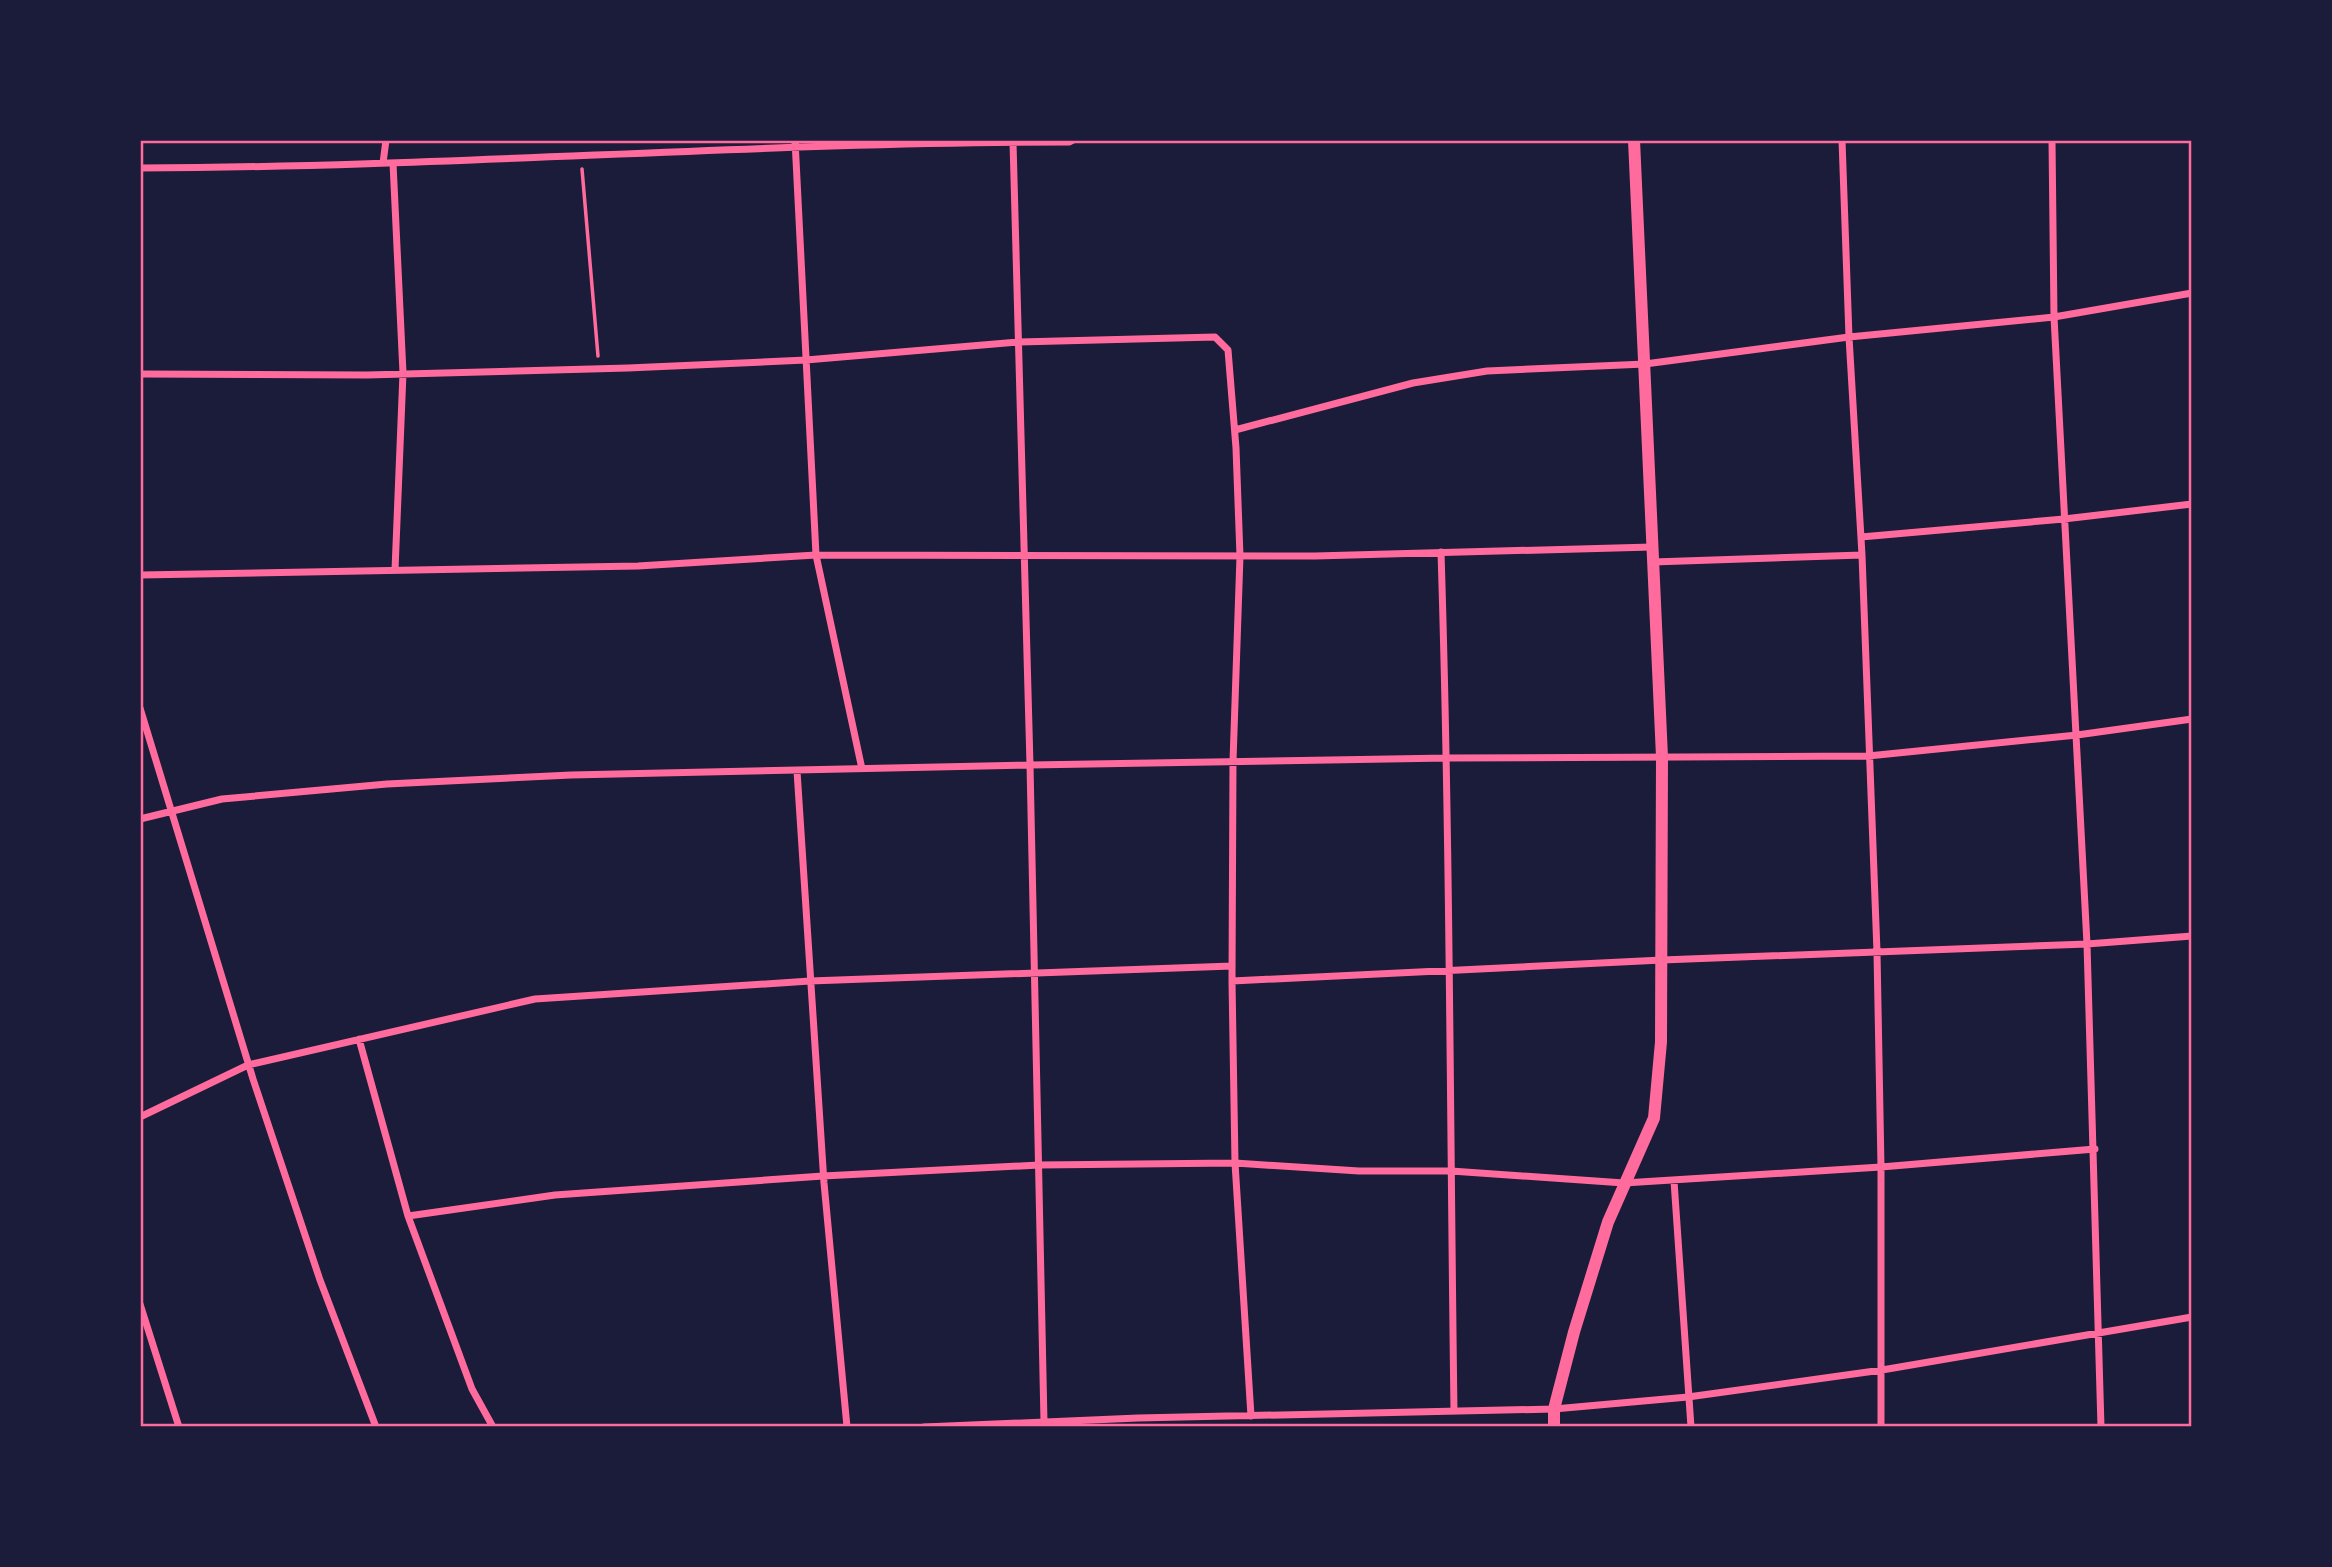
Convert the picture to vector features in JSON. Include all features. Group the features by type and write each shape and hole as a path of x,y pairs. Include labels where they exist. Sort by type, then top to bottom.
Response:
{"street":[{"path":"383,163 386,140"},
{"path":"140,168 280,168 795,144 1073,140"},
{"path":"1554,1427 1554,1409 1604,1234 1654,1118 1661,1042 1662,757 1634,140"},
{"path":"1842,140 1877,951 1881,1167 1881,1427"},
{"path":"2052,140 2054,317 2087,944 2101,1427"},
{"path":"1013,142 1044,1422"},
{"path":"795,144 816,555 862,769"},
{"path":"393,163 403,373 395,570"},
{"path":"1235,430 1413,383 1488,371 1645,364 1849,337 2054,317 2192,293"},
{"path":"140,374 599,369 806,360 1019,342 1215,337 1228,351 1235,430 1240,556 1233,761 1232,981 1235,1163 1251,1416"},
{"path":"1861,537 2064,519 2192,504"},
{"path":"140,575 638,566 816,555 1240,556 1653,547"},
{"path":"1441,552 1447,758 1454,1411"},
{"path":"1653,562 1862,555"},
{"path":"140,708 248,1065 320,1280 376,1427"},
{"path":"140,819 222,799 387,783 571,775 1233,761 1868,756 2077,735 2192,719"},
{"path":"797,771 823,1176 846,1427"},
{"path":"1232,981 1662,960 2087,944 2192,936"},
{"path":"140,1117 248,1065 535,999 810,981 1232,966"},
{"path":"359,1039 408,1216 472,1389 493,1427"},
{"path":"408,1216 555,1195 823,1176 1039,1166 1235,1163 1359,1171 1451,1171 1624,1183 1881,1167 2095,1149"},
{"path":"1674,1181 1691,1427"},
{"path":"140,1304 178,1427"},
{"path":"924,1427 1554,1409 1688,1397 1882,1370 2192,1317"}],"path":[{"path":"581,155 599,369"}]}
